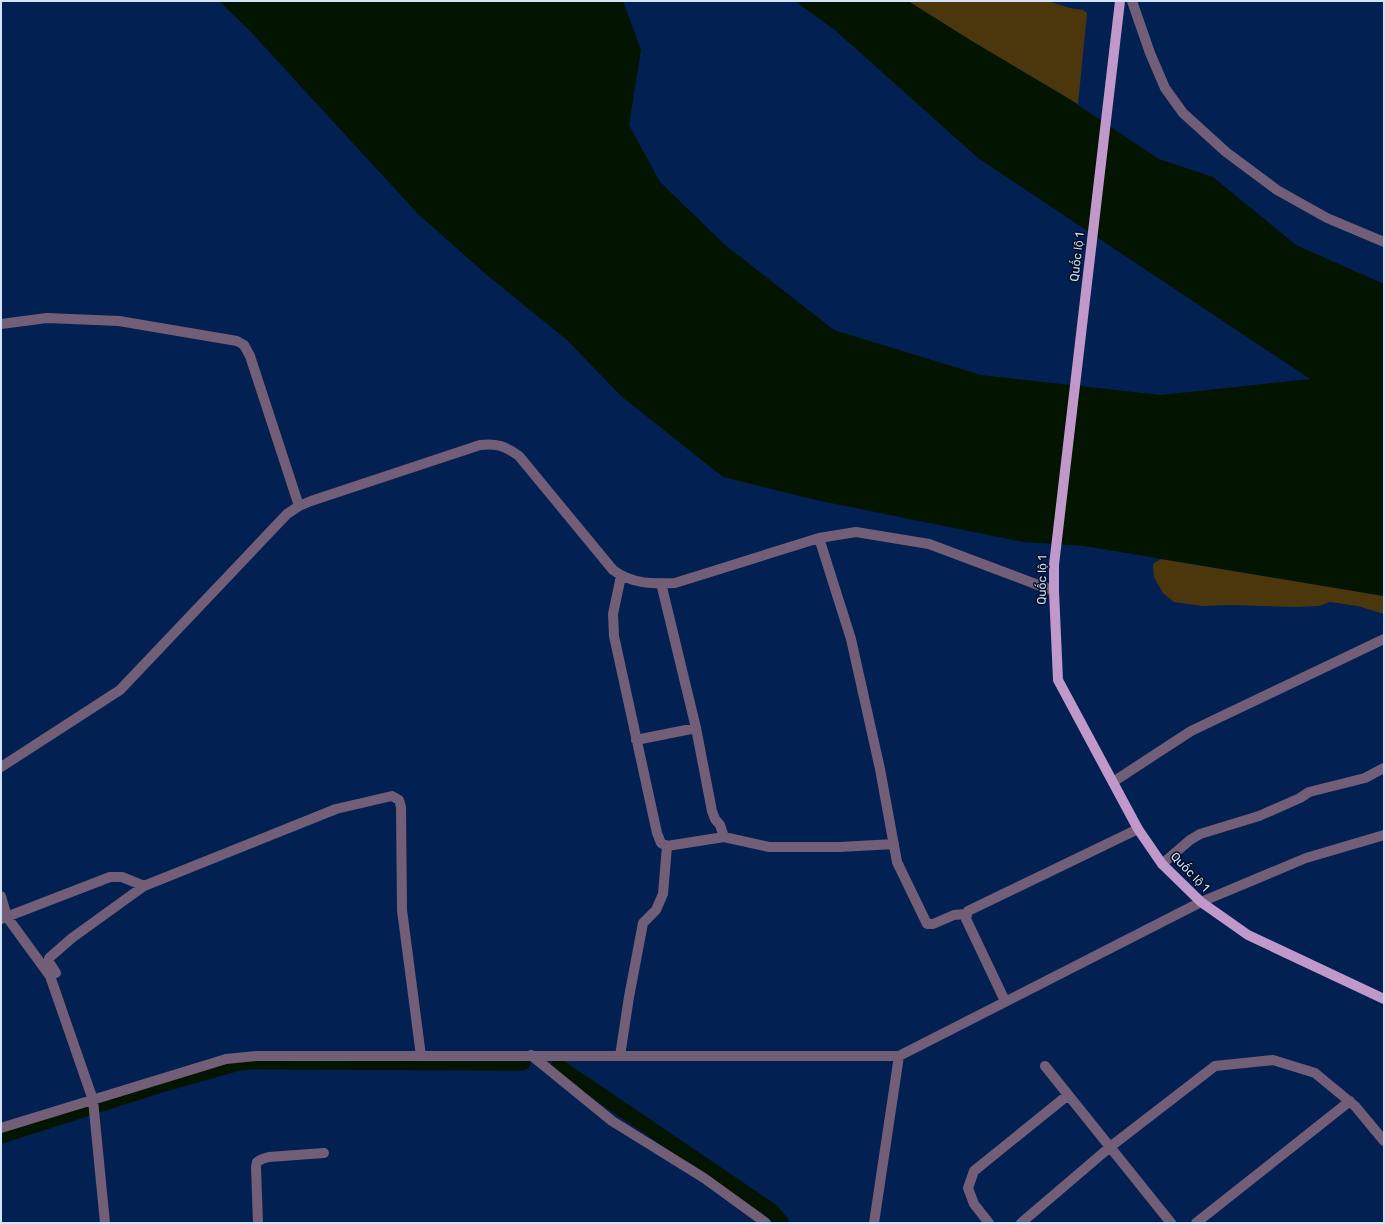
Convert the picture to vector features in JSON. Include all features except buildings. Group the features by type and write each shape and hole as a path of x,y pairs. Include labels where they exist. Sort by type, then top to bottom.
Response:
{"main road":[{"name":"Quốc lộ 1","path":"1120,6 1054,565 1058,680 1138,829 1162,864 1200,902 1248,935 1384,999"}],"street":[{"path":"1132,1 1150,53 1165,88 1183,113 1226,152 1277,190 1327,218 1384,242"},
{"path":"1,324 47,318 119,321 237,341 244,345 250,356 299,506"},
{"path":"1,767 120,690 172,637 287,514 299,506 480,445 500,445 510,449 519,456 613,570 621,576 635,581 653,584 675,583 819,538 856,532 929,544 1054,590"},
{"path":"819,538 851,639 880,769 897,862 927,924 933,924 954,915 966,914"},
{"path":"621,576 612,626 636,740 657,833 661,843 667,846 724,838 769,847 840,847 894,844"},
{"path":"661,583 696,728 712,811 715,819 720,825 724,838"},
{"path":"1113,782 1191,731 1384,639"},
{"path":"636,740 696,728"},
{"path":"1162,864 1190,840 1200,834 1259,816 1300,798 1309,792 1365,778 1384,768"},
{"path":"53,982 58,977 49,962 49,958 72,938 144,886 336,809 388,796 395,797 399,800 401,807 402,910 421,1056"},
{"path":"1005,1001 966,919 966,914 970,909 1138,829"},
{"path":"1,1128 219,1061 237,1057 531,1055 899,1056 1200,902 1306,858 1384,835"},
{"path":"620,1056 643,923 656,910 664,894 667,846"},
{"path":"4,918 110,877 122,877 144,886"},
{"path":"1,896 4,918 50,976 53,982 93,1100 104,1223"},
{"path":"531,1055 612,1121 704,1178 766,1223"},
{"path":"874,1223 899,1056"},
{"path":"1022,1223 1110,1146 1215,1066 1273,1060 1315,1073 1350,1101 1384,1141"},
{"path":"1045,1066 1171,1223"},
{"path":"989,1223 974,1204 968,1188 974,1171 1068,1095"},
{"path":"1196,1223 1350,1101"},
{"path":"258,1223 257,1162 269,1157 324,1153"}],"shaded area":[{"path":"219,1 623,1 641,50 629,125 660,182 724,244 834,330 981,375 1161,395 1310,379 978,158 836,31 795,1 908,1 1069,99 1159,159 1213,177 1296,245 1384,284 1384,596 1084,546 1023,542 816,500 723,477 621,396 567,340 488,276 418,214 249,30"},
{"path":"908,1 1048,1 1070,8 1083,10 1087,13 1078,104 970,40"},
{"path":"1161,559 1384,596 1384,614 1358,606 1330,602 1319,606 1296,607 1230,605 1203,606 1174,602 1163,593 1154,577 1153,564"}],"waterway":[{"path":"1,1136 158,1086 239,1063 523,1063"},
{"path":"558,1066 772,1211 782,1223"}]}
